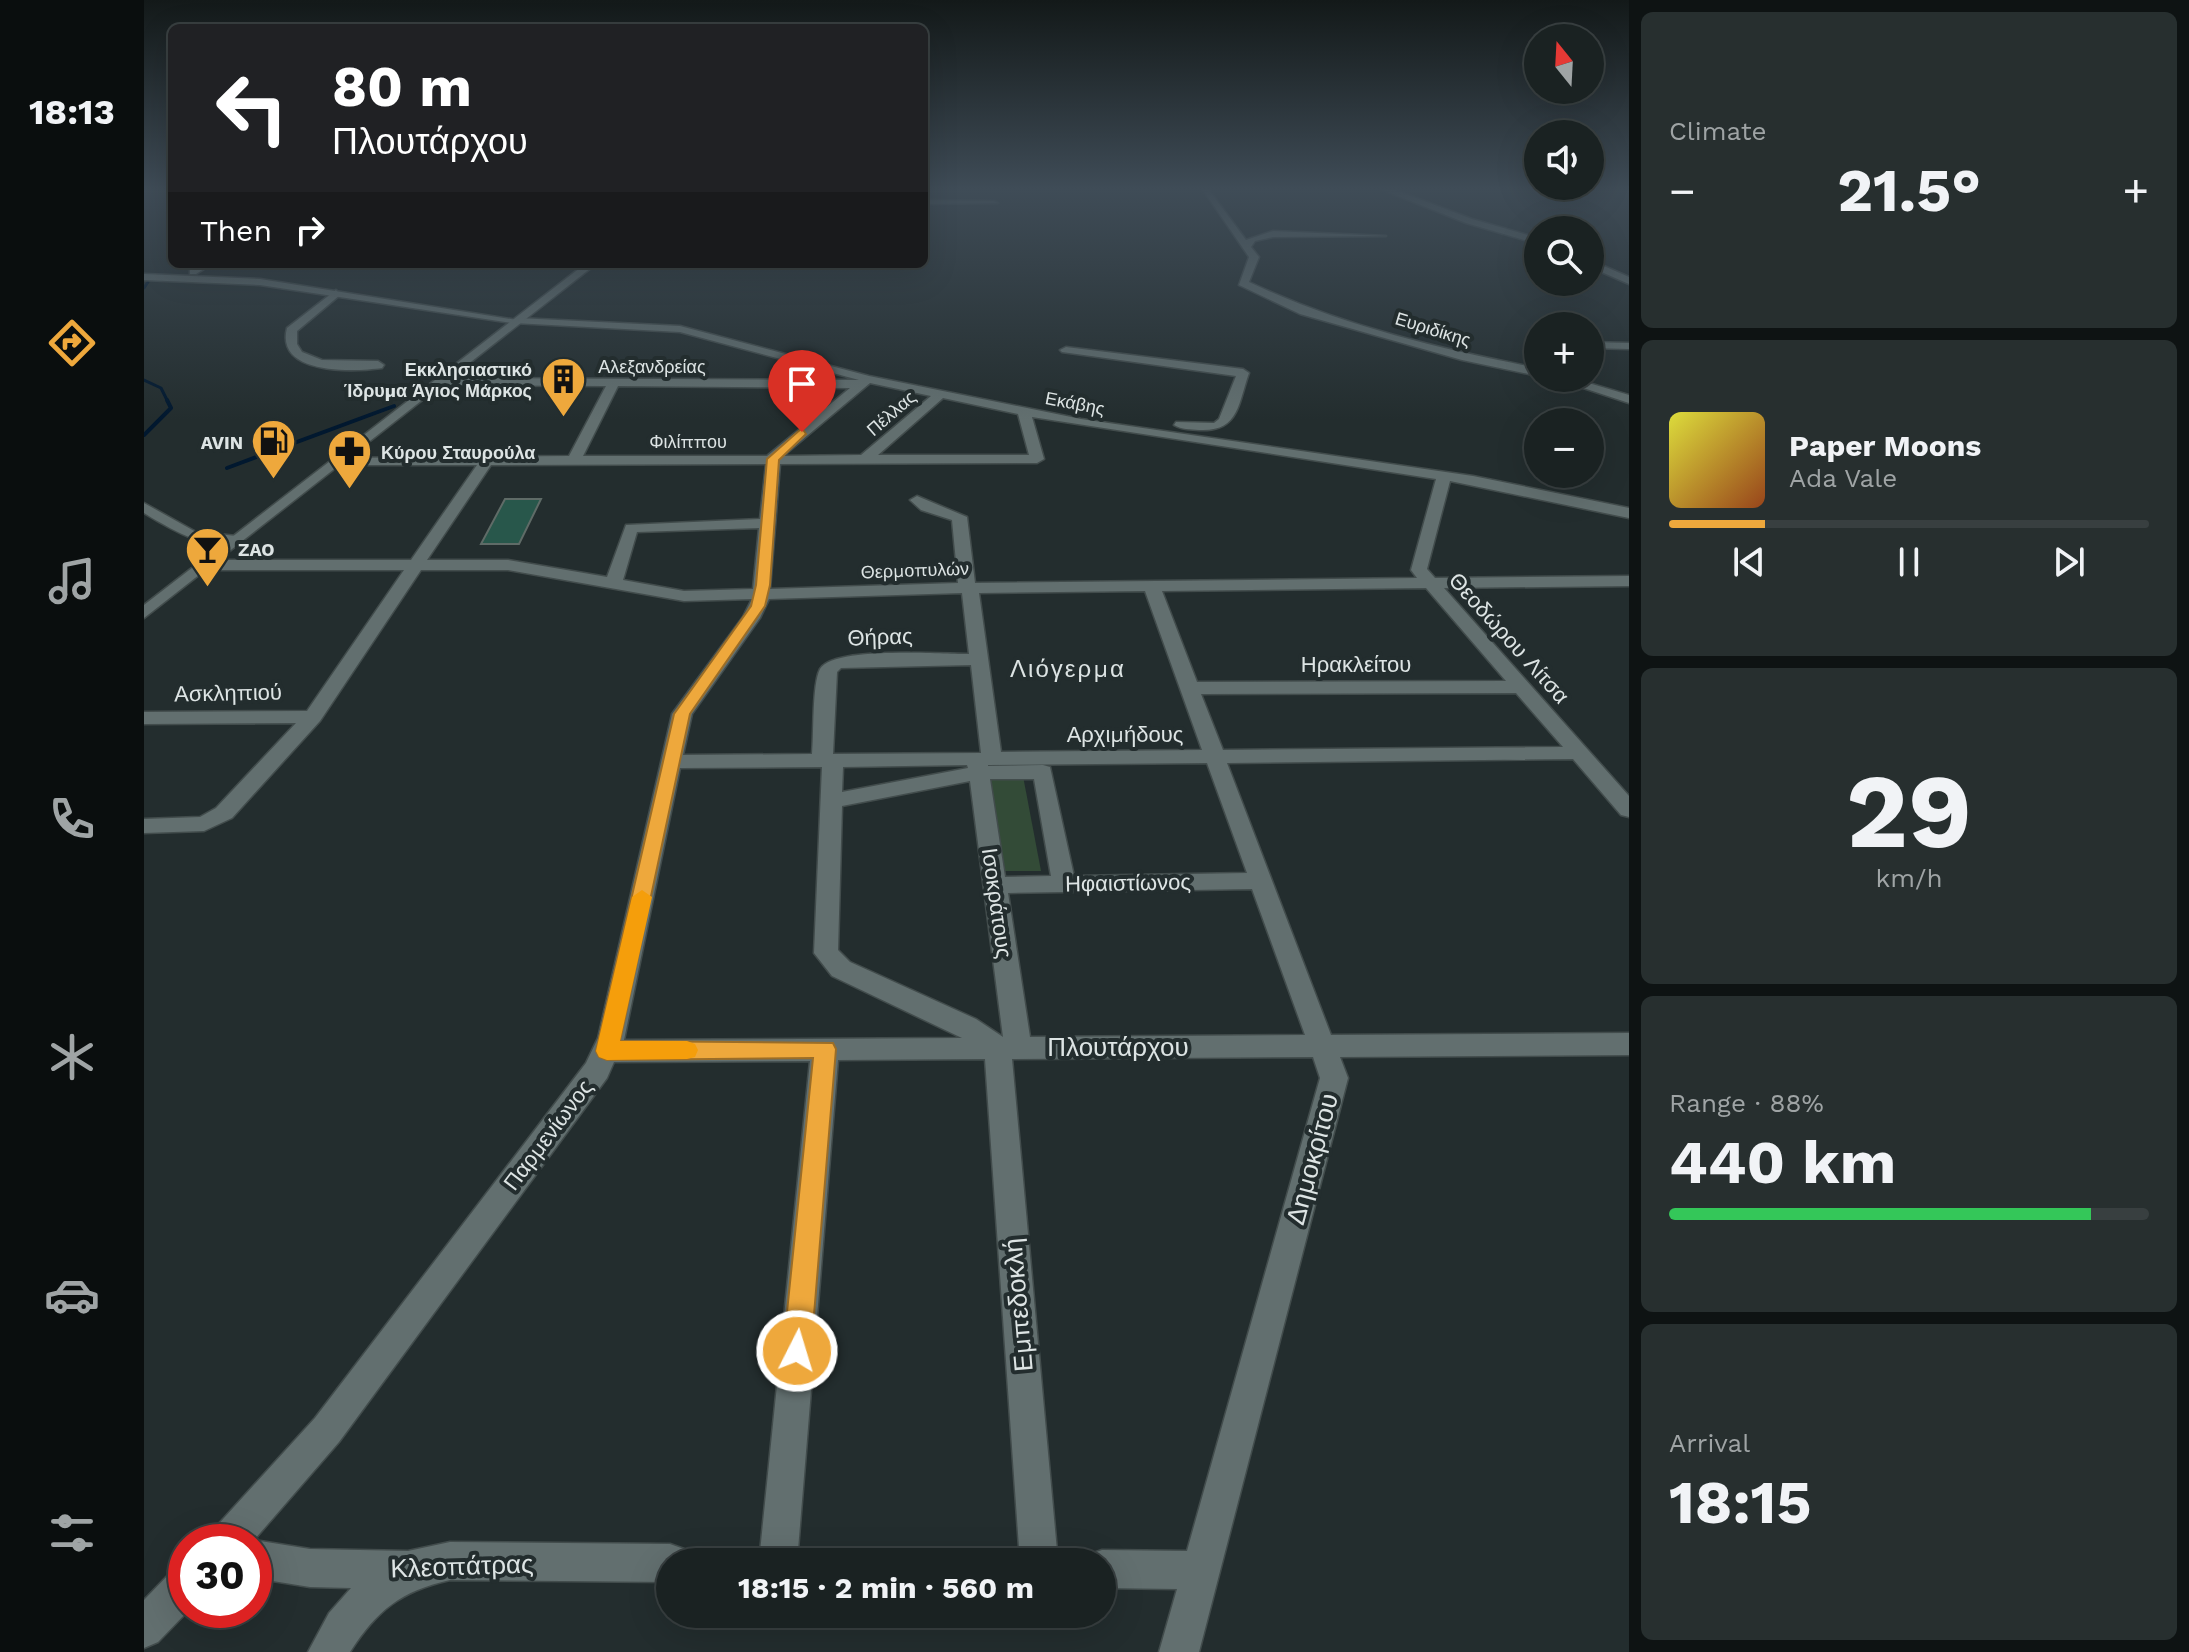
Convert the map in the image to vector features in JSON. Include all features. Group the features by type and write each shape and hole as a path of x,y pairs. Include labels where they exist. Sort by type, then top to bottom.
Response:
{"street":[{"path":"145,265 312,282 327,286 332,293"},
{"name":"Ευριδίκης","path":"1251,265 1243,283 1286,306 1466,358 1524,369"},
{"path":"193,272 200,268"},
{"path":"144,613 586,268"},
{"path":"1604,269 1629,281"},
{"path":"144,277 260,282 332,293"},
{"path":"332,293 291,330 291,338 301,357 312,364 378,365"},
{"name":"Εκάβης","path":"332,293 518,321 680,329 865,382 1143,433 1444,476 1629,513"},
{"path":"1604,345 1629,346"},
{"path":"1066,350 1243,373 1225,421 1217,427 1157,424 1143,433"},
{"name":"Αλεξανδρείας","path":"443,381 613,384 865,382"},
{"path":"773,459 865,382"},
{"path":"574,460 613,384"},
{"path":"1604,392 1629,399"},
{"name":"Πέλλας","path":"865,459 940,394"},
{"name":"Φιλίππου","path":"340,461 1037,459 1024,412"},
{"name":"Παρμενίωνος","path":"243,1524 327,1430 597,1070 607,1051 684,709 751,618 761,594 773,459"},
{"path":"144,826 190,826 215,820 313,717 487,460"},
{"name":"Θεοδώρου Λίτσα","path":"1444,476 1418,568 1629,810"},
{"name":"Ισοκράτους","path":"917,500 926,507 959,517 979,659 983,764 1008,1048"},
{"path":"144,507 192,536 237,541"},
{"path":"613,584 631,528 768,523"},
{"name":"Θερμοπυλών","path":"205,565 508,565 677,596 968,588 1629,581"},
{"name":"Δημοκρίτου","path":"1152,587 1334,1078 1179,1652"},
{"name":"Θήρας","path":"828,760 828,671 834,664 849,660 979,659"},
{"name":"Ηρακλείτου","path":"1190,688 1521,687"},
{"name":"Ασκληπιού","path":"144,718 313,717"},
{"name":"Αρχιμήδους","path":"671,762 828,760 983,764 1215,757 1579,753"},
{"path":"828,760 831,801 826,953 832,963 1008,1048"},
{"path":"831,801 983,764 1043,772 1064,884"},
{"name":"Ηφαιστίωνος","path":"995,885 1262,881"},
{"name":"Πλουτάρχου","path":"607,1051 1324,1046 1626,1050"},
{"name":"Εμπεδοκλή","path":"1008,1048 1038,1548"},
{"path":"779,1548 825,1049"},
{"name":"Κλεοπάτρας","path":"272,1562 310,1568 408,1570 450,1561 656,1563"},
{"path":"1116,1569 1202,1570"},
{"path":"328,1652 336,1635 368,1598 408,1570"},
{"path":"144,1628 168,1603"}],"green space":[{"path":"1023,776 1041,871 1005,871 990,777"}],"building":[{"path":"505,499 541,499 519,544 481,544"}],"waterway":[{"path":"144,288 148,282"},
{"path":"144,380 161,388 171,408 144,435"},
{"path":"227,468 394,406"}],"slow traffic":[{"path":"642,897 607,1051 687,1050"}],"place":[{"name":"Εκκλησιαστικό Ίδρυμα Άγιος Μάρκος","path":"563,418"},
{"name":"AVIN","path":"274,481"},
{"name":"Κύρου Σταυρούλα","path":"350,491"},
{"name":"ZAO","path":"207,588"}],"district":[{"name":"Λιόγερμα","path":"1068,669"}],"route":[{"path":"797,1351 825,1049 607,1051 682,714 758,606 763,585 773,459 778,451 802,432"}]}
